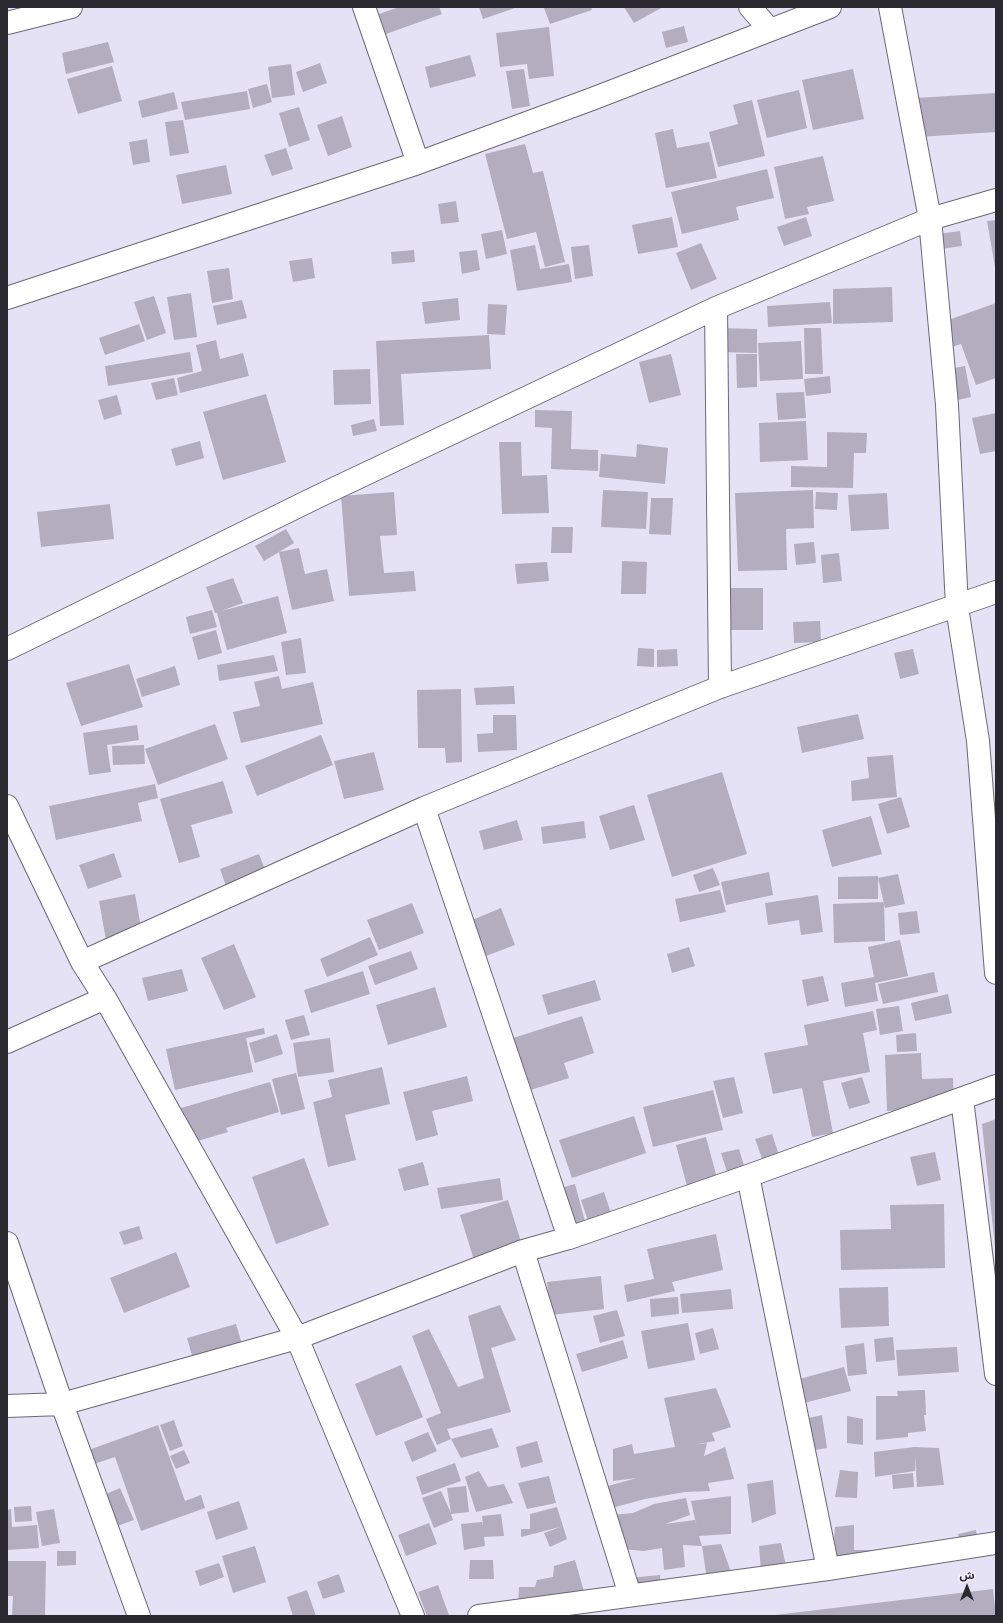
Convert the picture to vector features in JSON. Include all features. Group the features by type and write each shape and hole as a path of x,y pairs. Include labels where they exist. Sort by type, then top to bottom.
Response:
{"street":[{"path":"7,23 71,7"},
{"path":"364,7 418,163"},
{"path":"750,7 770,30"},
{"path":"7,298 418,163 830,7"},
{"path":"890,7 930,219 947,405 957,607 978,741 996,973"},
{"path":"7,649 335,489 716,308 930,219 996,200"},
{"path":"716,308 720,687"},
{"path":"82,962 424,808 720,687 957,607 996,592"},
{"path":"7,806 82,962 105,998 298,1338 412,1616"},
{"path":"424,808 569,1238"},
{"path":"7,1042 105,998"},
{"path":"7,1406 62,1404 298,1338 523,1251 569,1238 748,1176 996,1086"},
{"path":"962,1099 990,1275 996,1374"},
{"path":"748,1176 828,1569"},
{"path":"7,1243 62,1404 139,1616"},
{"path":"523,1251 630,1595"},
{"path":"479,1616 828,1569 996,1543"}],"building":[{"path":"399,7 439,7 442,14 386,34 379,14"},
{"path":"479,7 518,7 483,19"},
{"path":"591,7 592,10 550,24 544,8"},
{"path":"624,7 663,7 634,23"},
{"path":"684,26 688,42 666,48 662,32"},
{"path":"549,27 554,76 529,79 527,64 500,67 496,33"},
{"path":"108,42 114,62 66,74 62,53"},
{"path":"470,55 476,76 430,88 425,67"},
{"path":"320,63 327,83 303,92 296,72"},
{"path":"291,64 295,95 272,98 268,67"},
{"path":"112,66 122,101 78,114 67,79"},
{"path":"524,69 530,106 512,109 506,71"},
{"path":"853,69 864,119 813,130 802,80"},
{"path":"267,84 272,102 253,108 248,89"},
{"path":"799,90 807,128 767,138 757,100"},
{"path":"247,91 250,109 185,120 181,102"},
{"path":"174,92 178,109 142,118 138,101"},
{"path":"996,93 996,132 918,137 916,98"},
{"path":"752,100 765,156 718,167 709,132 738,124 733,105"},
{"path":"299,107 310,140 289,147 279,113"},
{"path":"342,116 352,147 328,156 317,125"},
{"path":"183,120 189,153 170,156 165,122"},
{"path":"673,129 677,148 709,142 717,178 666,188 655,133"},
{"path":"147,139 150,162 133,165 129,142"},
{"path":"525,144 533,173 543,171 565,262 545,267 536,232 507,239 485,154"},
{"path":"286,148 293,169 272,176 264,155"},
{"path":"823,156 834,201 807,207 809,214 785,219 774,167"},
{"path":"226,165 232,194 182,204 176,175"},
{"path":"767,169 774,198 736,207 739,220 682,234 671,192"},
{"path":"456,201 459,222 441,224 438,204"},
{"path":"672,217 678,247 638,254 632,225"},
{"path":"806,217 812,236 784,246 777,227"},
{"path":"996,220 996,267 995,267 987,221"},
{"path":"502,230 507,254 486,259 481,234"},
{"path":"960,231 962,246 934,250 931,235"},
{"path":"701,243 717,279 691,290 676,253"},
{"path":"535,245 540,269 569,264 572,282 517,291 510,250"},
{"path":"589,245 593,276 575,279 571,247"},
{"path":"414,250 415,262 392,264 391,252"},
{"path":"477,250 480,270 462,274 459,252"},
{"path":"312,258 315,278 293,282 289,261"},
{"path":"229,268 233,299 212,303 207,271"},
{"path":"892,287 893,322 833,324 833,289"},
{"path":"191,293 197,337 174,340 167,297"},
{"path":"154,296 166,333 147,340 134,302"},
{"path":"458,298 460,320 425,324 422,302"},
{"path":"242,300 247,318 217,325 213,306"},
{"path":"830,302 832,323 768,327 767,306"},
{"path":"996,303 996,378 976,385 961,344 946,349 937,324"},
{"path":"488,304 507,305 505,335 487,334"},
{"path":"139,324 145,341 105,355 99,338"},
{"path":"718,328 757,329 757,353 717,352"},
{"path":"804,328 821,328 823,374 805,374"},
{"path":"489,335 491,369 401,374 404,425 380,426 376,341"},
{"path":"216,340 220,359 243,353 249,376 180,393 177,378 202,371 196,345"},
{"path":"801,341 803,379 760,381 758,343"},
{"path":"190,352 193,372 108,386 105,366"},
{"path":"671,354 681,395 649,403 639,362"},
{"path":"736,354 757,354 757,387 737,388"},
{"path":"965,366 971,397 949,402 943,370"},
{"path":"370,369 371,404 334,405 333,370"},
{"path":"830,376 831,393 806,396 804,379"},
{"path":"174,378 178,395 156,400 151,383"},
{"path":"804,392 806,418 778,420 776,393"},
{"path":"266,394 286,462 223,480 203,412"},
{"path":"117,395 122,414 104,420 98,400"},
{"path":"535,410 572,411 571,449 598,450 598,471 551,469 552,428 535,427"},
{"path":"996,413 996,451 980,454 972,418"},
{"path":"374,419 377,431 353,436 351,425"},
{"path":"806,421 808,460 760,462 759,423"},
{"path":"827,432 867,433 866,453 854,453 853,488 791,487 791,466 827,467"},
{"path":"200,441 204,458 176,466 171,449"},
{"path":"499,442 521,442 522,476 547,475 549,513 502,514"},
{"path":"637,444 668,448 665,484 599,477 601,454 636,457"},
{"path":"603,490 648,492 646,529 601,527"},
{"path":"813,490 814,528 786,529 787,570 738,571 735,493"},
{"path":"394,492 397,535 380,536 384,573 414,571 416,591 349,596 341,496"},
{"path":"816,492 838,493 837,510 815,509"},
{"path":"887,493 889,529 851,531 848,495"},
{"path":"651,498 673,498 671,535 649,534"},
{"path":"110,504 114,539 41,547 37,512"},
{"path":"552,527 573,527 572,553 551,553"},
{"path":"286,529 294,543 264,561 255,546"},
{"path":"814,542 816,563 796,565 794,544"},
{"path":"299,548 305,574 327,569 334,601 292,610 279,552"},
{"path":"839,553 842,581 823,583 821,555"},
{"path":"622,561 647,562 646,594 621,594"},
{"path":"547,562 549,581 517,584 515,564"},
{"path":"233,578 243,603 221,611 278,596 287,633 227,650 217,613 215,613 206,587"},
{"path":"722,588 763,588 763,630 723,630"},
{"path":"212,610 217,627 190,634 186,617"},
{"path":"820,621 821,642 794,643 793,622"},
{"path":"216,630 222,653 198,660 192,637"},
{"path":"301,638 306,673 286,675 281,642"},
{"path":"638,648 654,649 654,667 637,666"},
{"path":"677,649 678,666 657,667 657,650"},
{"path":"913,649 919,674 900,679 894,653"},
{"path":"274,655 278,671 219,681 217,665"},
{"path":"129,664 143,707 81,726 66,683"},
{"path":"175,666 180,685 142,697 136,679"},
{"path":"279,676 282,689 313,682 323,724 241,743 233,712 260,706 254,682"},
{"path":"514,686 515,704 476,705 474,688"},
{"path":"461,689 462,762 446,763 445,748 418,748 417,690"},
{"path":"858,714 864,739 802,753 797,727"},
{"path":"493,715 516,715 517,750 478,752 477,734 493,733"},
{"path":"215,724 228,759 158,785 145,749"},
{"path":"137,725 139,740 107,745 111,772 89,775 83,733"},
{"path":"321,735 333,765 257,796 245,766"},
{"path":"144,745 145,764 113,765 112,746"},
{"path":"374,752 384,790 344,799 334,761"},
{"path":"893,755 897,797 852,801 851,781 869,778 867,757"},
{"path":"722,772 747,854 672,877 647,795"},
{"path":"223,781 233,813 191,825 200,857 179,863 160,799"},
{"path":"155,784 158,798 138,803 142,821 56,840 49,806"},
{"path":"901,797 910,827 887,834 878,804"},
{"path":"634,805 645,840 610,850 599,816"},
{"path":"871,816 882,854 832,867 822,830"},
{"path":"517,820 523,840 484,850 479,831"},
{"path":"584,821 586,838 543,844 541,827"},
{"path":"114,853 122,877 88,889 79,865"},
{"path":"259,854 268,877 228,892 220,869"},
{"path":"713,868 720,885 699,892 693,875"},
{"path":"769,872 773,895 726,905 721,882"},
{"path":"898,874 905,904 885,908 878,878"},
{"path":"878,876 878,899 838,899 838,877"},
{"path":"720,890 726,912 680,922 675,899"},
{"path":"135,894 142,933 106,940 99,901"},
{"path":"818,895 823,932 801,935 799,920 768,925 765,903"},
{"path":"884,902 885,941 834,943 833,904"},
{"path":"412,903 424,933 379,950 367,920"},
{"path":"501,908 515,945 486,956 472,920"},
{"path":"917,911 920,933 900,935 898,913"},
{"path":"370,937 378,955 327,977 320,959"},
{"path":"900,940 908,976 875,983 878,1001 845,1007 841,983 874,977 868,947"},
{"path":"234,944 256,997 224,1010 201,958"},
{"path":"689,947 695,966 672,973 667,954"},
{"path":"411,951 418,969 375,985 368,966"},
{"path":"182,969 188,991 148,1001 142,978"},
{"path":"363,971 370,994 311,1013 304,990"},
{"path":"934,972 938,992 883,1004 878,984"},
{"path":"823,976 829,1001 807,1006 802,980"},
{"path":"595,980 601,1000 548,1015 542,995"},
{"path":"435,987 447,1027 388,1045 376,1005"},
{"path":"948,994 952,1013 915,1021 911,1003"},
{"path":"899,1006 903,1031 880,1035 876,1009"},
{"path":"873,1011 877,1030 863,1033 870,1072 823,1081 833,1133 812,1137 802,1088 773,1094 764,1053 808,1045 804,1025"},
{"path":"304,1015 310,1035 291,1040 285,1020"},
{"path":"582,1016 594,1053 564,1063 569,1078 524,1092 507,1040"},
{"path":"264,1028 265,1034 246,1038 253,1072 175,1090 166,1049"},
{"path":"916,1033 917,1051 897,1052 896,1035"},
{"path":"277,1034 283,1054 255,1063 249,1043"},
{"path":"330,1038 334,1072 298,1077 293,1043"},
{"path":"921,1053 922,1079 953,1078 954,1108 887,1111 885,1055"},
{"path":"382,1067 390,1104 345,1115 356,1160 328,1167 313,1102 332,1097 328,1080"},
{"path":"296,1073 305,1109 281,1115 272,1079"},
{"path":"467,1076 473,1101 432,1111 438,1135 416,1141 403,1092"},
{"path":"734,1077 743,1113 723,1118 713,1081"},
{"path":"862,1077 870,1103 849,1109 841,1083"},
{"path":"270,1082 279,1112 226,1128 228,1132 191,1143 181,1108"},
{"path":"713,1090 723,1130 653,1147 643,1107"},
{"path":"634,1116 646,1153 572,1178 559,1140"},
{"path":"996,1119 996,1247 995,1247 982,1124"},
{"path":"772,1134 780,1158 764,1164 755,1139"},
{"path":"706,1137 718,1182 688,1190 676,1145"},
{"path":"739,1149 745,1169 728,1175 721,1153"},
{"path":"935,1152 941,1180 917,1186 910,1157"},
{"path":"304,1158 329,1225 276,1244 252,1177"},
{"path":"423,1162 429,1185 404,1191 398,1169"},
{"path":"500,1178 503,1200 441,1209 437,1188"},
{"path":"575,1184 586,1225 568,1229 557,1189"},
{"path":"604,1192 612,1216 589,1224 581,1200"},
{"path":"508,1200 522,1245 474,1260 460,1215"},
{"path":"944,1204 945,1268 841,1270 840,1230 891,1229 890,1205"},
{"path":"139,1226 143,1239 124,1245 119,1232"},
{"path":"716,1234 723,1270 672,1282 675,1291 627,1302 624,1285 654,1279 647,1249"},
{"path":"176,1252 190,1287 124,1313 110,1278"},
{"path":"601,1276 604,1309 551,1315 547,1282"},
{"path":"888,1287 889,1326 841,1328 839,1288"},
{"path":"731,1289 733,1309 682,1313 680,1294"},
{"path":"678,1297 679,1314 651,1317 650,1299"},
{"path":"500,1305 516,1340 491,1348 511,1412 447,1429 451,1439 437,1445 426,1419 441,1413 412,1336 429,1329 458,1387 484,1378 468,1316"},
{"path":"617,1310 625,1336 600,1343 593,1316"},
{"path":"688,1323 695,1360 648,1369 641,1331"},
{"path":"236,1324 244,1351 195,1366 187,1338"},
{"path":"713,1328 719,1349 700,1354 695,1333"},
{"path":"893,1337 895,1360 876,1362 874,1339"},
{"path":"623,1340 628,1358 582,1372 576,1354"},
{"path":"864,1343 867,1374 848,1376 845,1346"},
{"path":"957,1347 959,1372 898,1376 896,1350"},
{"path":"401,1365 423,1417 376,1436 355,1384"},
{"path":"844,1367 851,1391 804,1403 799,1379"},
{"path":"716,1388 731,1427 712,1433 715,1441 693,1445 707,1443 704,1456 725,1447 734,1479 708,1483 710,1491 685,1492 645,1499 604,1510 604,1487 637,1478 613,1481 613,1449 632,1444 634,1454 675,1447 664,1398"},
{"path":"925,1390 926,1415 924,1415 926,1431 908,1433 908,1437 876,1440 876,1396 898,1396 897,1391"},
{"path":"822,1415 827,1448 809,1451 804,1419"},
{"path":"847,1416 863,1419 863,1445 847,1443"},
{"path":"174,1420 183,1446 170,1451 160,1425"},
{"path":"158,1425 185,1501 201,1495 205,1508 141,1531 115,1457 88,1466 83,1452"},
{"path":"492,1428 499,1447 461,1458 451,1439"},
{"path":"428,1432 437,1451 412,1462 404,1442"},
{"path":"537,1441 543,1462 521,1468 516,1447"},
{"path":"914,1447 939,1448 944,1485 917,1487 915,1456 915,1471 875,1477 874,1452"},
{"path":"184,1450 190,1463 176,1469 170,1456"},
{"path":"455,1463 461,1481 422,1495 416,1477"},
{"path":"840,1470 858,1472 857,1498 835,1497"},
{"path":"479,1471 488,1487 504,1484 513,1503 476,1512 465,1477"},
{"path":"913,1473 914,1487 893,1489 892,1475"},
{"path":"549,1476 556,1503 527,1509 518,1483"},
{"path":"773,1480 776,1514 752,1523 747,1484"},
{"path":"466,1486 469,1512 451,1514 453,1520 434,1528 422,1498 441,1491 451,1513 447,1488"},
{"path":"120,1488 134,1520 112,1528 99,1497"},
{"path":"731,1496 731,1534 699,1536 702,1546 683,1545 685,1567 664,1570 662,1548 644,1551 622,1549 611,1515 633,1513 654,1504 686,1498 690,1515 665,1524 695,1520 697,1528 691,1501"},
{"path":"239,1501 248,1529 216,1540 207,1512"},
{"path":"31,1506 32,1521 15,1522 14,1507"},
{"path":"557,1507 567,1539 550,1547 544,1533 560,1527 521,1537 521,1529 530,1529 530,1514"},
{"path":"11,1509 12,1527 37,1525 39,1548 7,1550 7,1510"},
{"path":"54,1509 60,1543 42,1546 36,1512"},
{"path":"501,1514 504,1536 484,1537 485,1546 464,1550 461,1524 482,1522 483,1526 482,1516"},
{"path":"429,1523 437,1544 406,1556 398,1535"},
{"path":"854,1525 854,1550 880,1550 881,1569 835,1570 833,1553 835,1527"},
{"path":"976,1530 980,1552 962,1555 958,1534"},
{"path":"781,1543 786,1566 761,1571 759,1546"},
{"path":"721,1544 731,1572 707,1580 702,1546"},
{"path":"255,1546 266,1582 233,1593 222,1556"},
{"path":"57,1551 76,1551 76,1565 57,1566"},
{"path":"470,1560 493,1560 494,1579 469,1579"},
{"path":"575,1560 585,1595 518,1606 519,1587 535,1587 537,1580 553,1577 554,1566"},
{"path":"7,1561 46,1561 45,1616 12,1616 13,1596 7,1596"},
{"path":"219,1563 224,1577 200,1586 195,1571"},
{"path":"339,1574 345,1592 323,1599 317,1582"},
{"path":"660,1575 661,1590 631,1593 629,1578"},
{"path":"438,1585 449,1615 427,1616 418,1592"},
{"path":"993,1589 996,1616 775,1616 775,1615"},
{"path":"307,1590 316,1616 293,1616 287,1597"}]}
